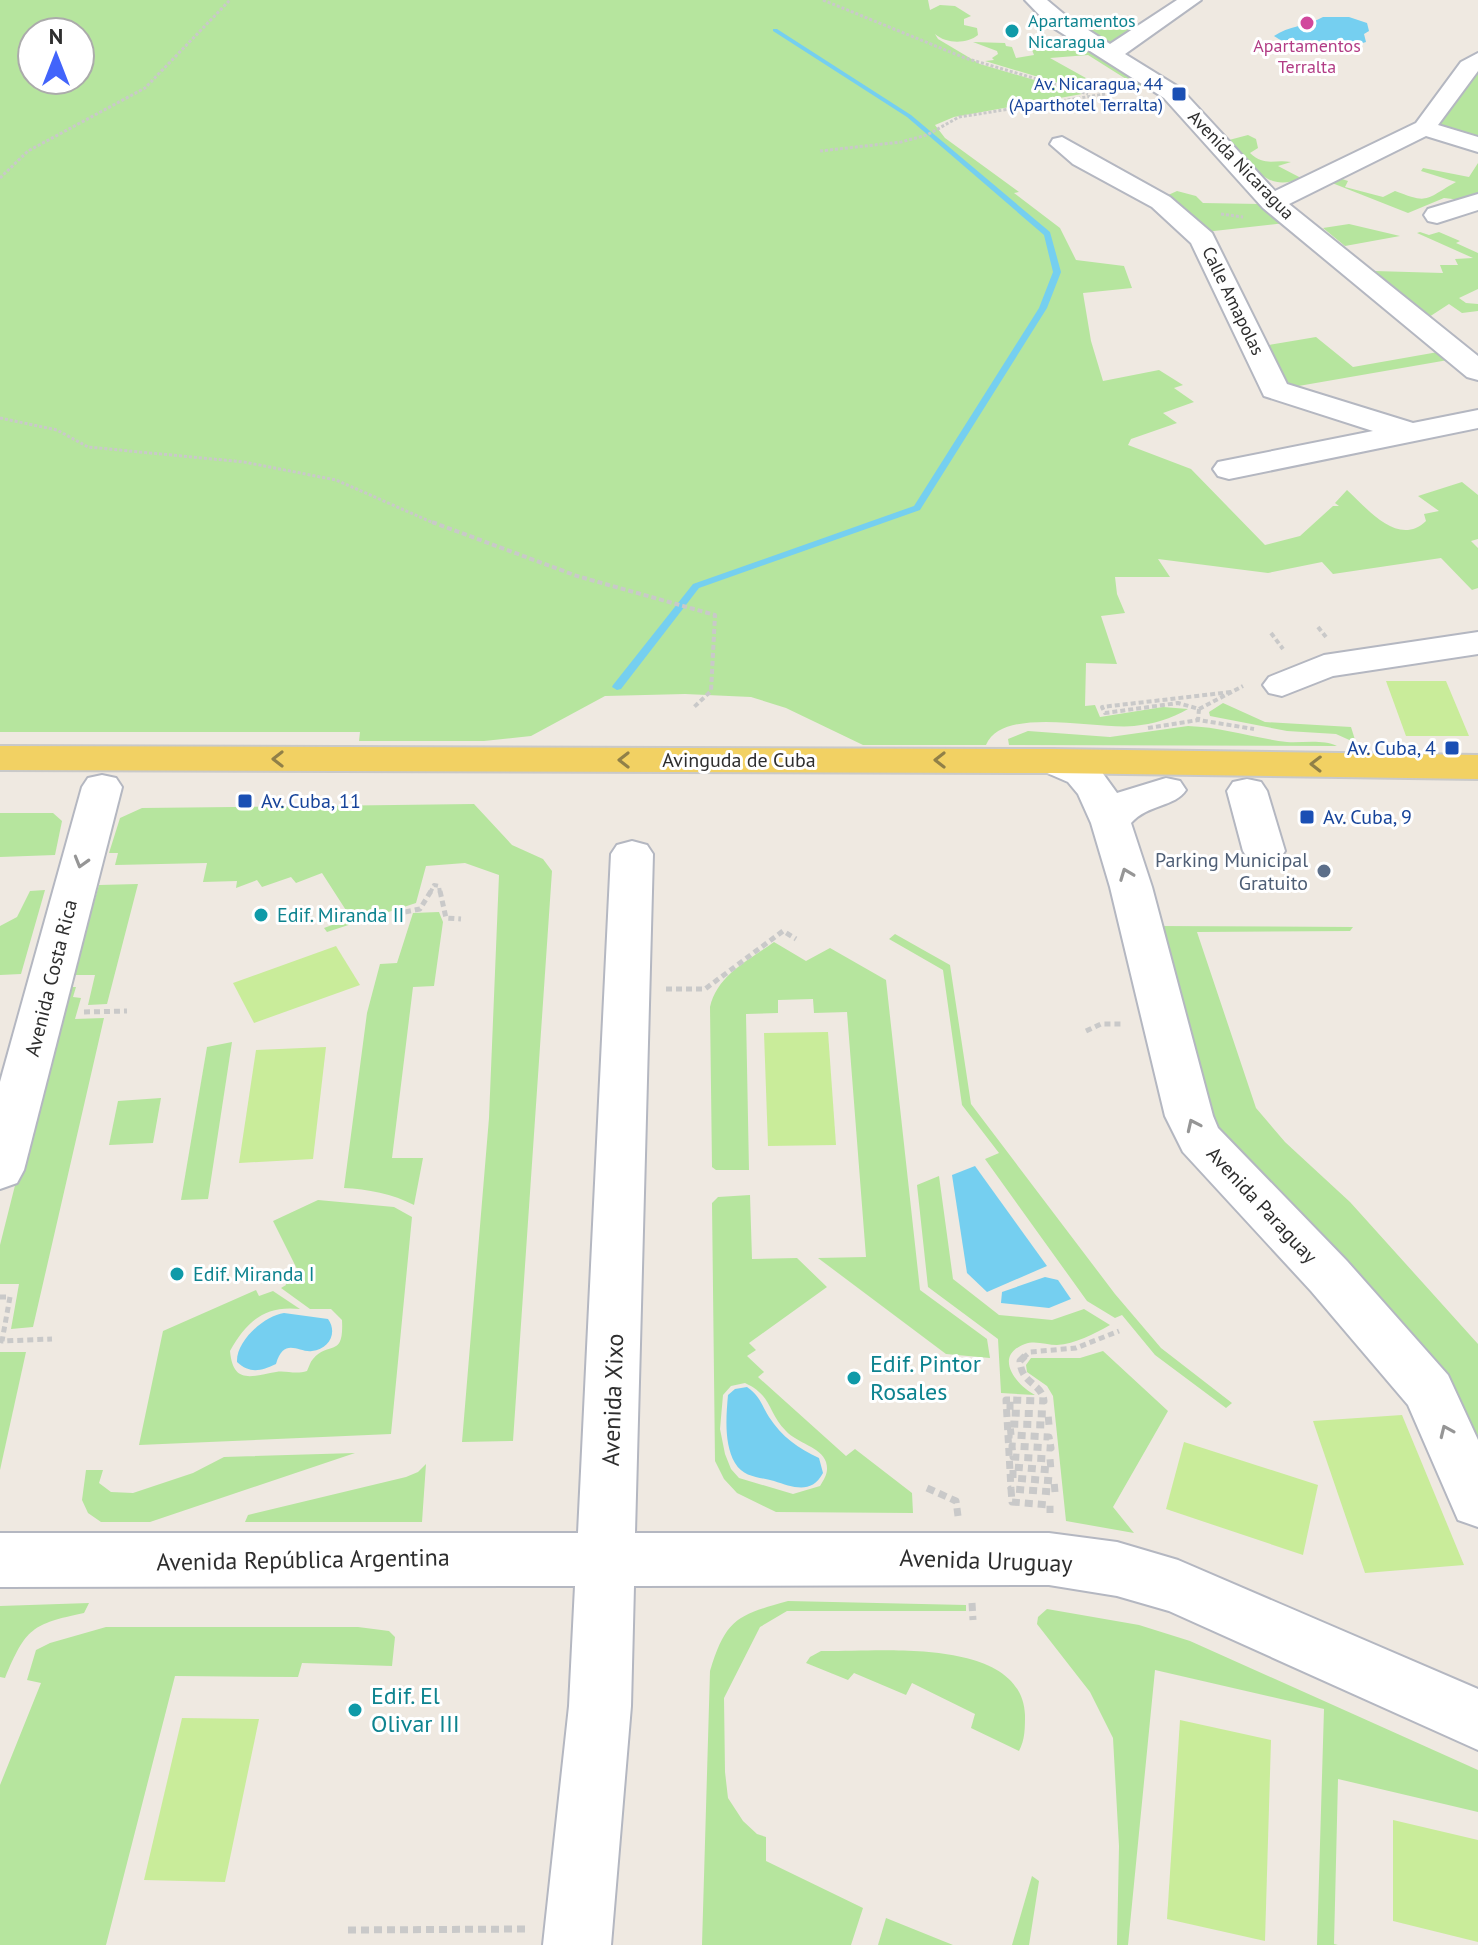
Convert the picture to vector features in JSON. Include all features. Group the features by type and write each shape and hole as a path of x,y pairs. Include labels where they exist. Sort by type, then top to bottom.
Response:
{"main road":[{"name":"Avinguda de Cuba","path":"0,758 1052,761 1478,767"},
{"name":"Avinguda de Cuba","path":"0,787 1104,807"},
{"path":"1166,790 1478,793"}],"street":[{"name":"Avenida Nicaragua","path":"1015,0 1040,6 1172,93 1272,203 1478,371"},
{"path":"1040,6 1068,0"},
{"path":"1111,53 1191,0"},
{"path":"1272,203 1424,128 1469,67 1478,60"},
{"path":"1424,128 1478,145"},
{"name":"Calle Amapolas","path":"1062,144 1082,159 1161,202 1203,239 1275,390 1410,432"},
{"path":"1437,215 1478,202"},
{"name":"Calle Amapolas","path":"1229,469 1478,419"},
{"path":"1265,684 1324,666 1478,643"},
{"path":"1052,761 1082,773 1104,807 1123,805 1137,797 1166,790"},
{"name":"Avenida Costa Rica","path":"0,1170 102,787"},
{"path":"1247,791 1264,851"},
{"name":"Avenida Paraguay","path":"1104,807 1131,887 1189,1116 1200,1139 1329,1276 1429,1391 1478,1502"},
{"name":"Avenida Xixo","path":"578,1937 600,1706 632,854"},
{"name":"Avenida Uruguay","path":"606,1560 1028,1559 1117,1569 1178,1587 1478,1720"},
{"name":"Avenida República Argentina","path":"0,1560 606,1560"}],"path":[{"path":"0,178 7,167 60,133 144,88 179,50 222,14 230,0"},
{"path":"823,0 965,58 1093,95"},
{"path":"820,151 930,134 959,117 1162,87"},
{"path":"0,418 57,430 88,447 244,462 336,480 466,537 577,576 715,615 711,691 693,708"},
{"path":"1231,692 1199,709 1178,703 1105,713 1102,707 1231,692 1265,684"},
{"path":"1199,709 1198,720 1265,731"},
{"path":"405,912 420,909 434,885 439,886 446,918 461,919"},
{"path":"627,990 705,989 783,931 796,939"},
{"path":"0,1297 10,1297 2,1341 52,1339"},
{"path":"1028,1559 1026,1512 1050,1514 1050,1505 1012,1502 1006,1400 1044,1401 1043,1393 1025,1381 1019,1370 1020,1361 1030,1352 1069,1351 1099,1343 1119,1331"},
{"path":"1010,1400 1010,1413 1048,1414 1049,1425 1010,1424 1011,1435 1049,1437 1051,1448 1012,1446 1013,1457 1050,1459 1051,1470 1013,1467 1013,1478 1054,1481 1055,1492 1011,1489"},
{"path":"348,1930 578,1937"}],"green space":[{"path":"0,0 928,0 930,10 940,5 955,6 971,16 964,19 964,25 977,28 978,35 956,42 935,34 938,39 980,64 1082,94 954,117 935,125 945,138 1019,192 1014,193 1060,228 1076,260 1124,266 1132,288 1083,293 1091,341 1103,381 1159,370 1183,385 1174,388 1194,402 1163,413 1177,423 1131,439 1128,445 1191,469 1265,545 1300,536 1333,506 1339,506 1335,503 1347,490 1373,515 1394,528 1405,530 1426,521 1424,514 1439,511 1418,496 1462,482 1478,495 1478,539 1471,541 1478,548 1478,588 1472,590 1441,558 1333,574 1322,562 1268,573 1158,559 1170,577 1115,577 1117,594 1125,613 1101,616 1117,664 1086,663 1085,706 1095,705 1100,717 1163,707 1188,709 1141,725 1031,722 996,733 986,745 863,745 786,708 751,697 685,694 605,696 531,736 484,741 359,741 360,732 0,732"},
{"path":"1099,18 1136,25 1108,44 1081,26"},
{"path":"1066,41 1078,41 1146,87 1134,84 1088,55 1050,58 1102,87 1126,89 1085,91 985,61 994,60 992,58 998,54 997,51 973,42 1005,43 1012,47 1016,58 1034,55 1032,50 1067,50"},
{"path":"1478,71 1478,141 1436,125"},
{"path":"1248,135 1256,139 1258,148 1250,153 1265,161 1291,162 1278,166 1301,178 1278,182 1260,174 1229,140"},
{"path":"1478,163 1478,199 1444,198 1408,213 1327,181 1336,177 1348,181 1345,187 1383,197 1395,191 1421,199 1456,182 1421,171 1423,168 1469,177"},
{"path":"1177,191 1196,196 1203,203 1260,204 1285,223 1205,232 1166,196"},
{"path":"1349,224 1400,236 1345,246 1323,228"},
{"path":"1439,232 1478,253 1478,289 1459,298 1466,303 1478,304 1478,311 1462,313 1449,304 1429,317 1374,271 1443,273 1440,265 1458,265 1455,259 1473,258 1417,233 1429,235"},
{"path":"1316,337 1353,367 1438,352 1448,360 1287,388 1263,346"},
{"path":"1386,681 1446,681 1469,736 1406,736"},
{"path":"1223,703 1265,722 1351,727 1356,743 1336,734 1287,731 1210,716 1209,712"},
{"path":"1188,726 1287,742 1319,742 1337,746 1009,745 1008,739 1028,731 1110,737"},
{"path":"474,804 512,845 543,859 552,871 513,1441 462,1442 489,1118 499,875 465,863 426,866 416,903 327,932 324,928 351,918 322,873 296,883 291,877 262,887 257,880 236,888 237,881 203,882 207,863 115,865 118,853 109,853 120,818 142,808"},
{"path":"0,813 53,813 62,821 55,855 0,857"},
{"path":"138,884 107,1004 88,1005 95,975 73,975 99,885"},
{"path":"45,890 21,974 0,975 0,926 17,917 30,891"},
{"path":"439,912 443,922 434,986 413,987 392,1158 423,1158 414,1205 380,1193 344,1188 367,1013 380,964 397,963 413,913"},
{"path":"1156,926 1353,927 1350,931 1197,932 1256,1108 1285,1142 1350,1202 1478,1344 1478,1460 1238,1160 1213,1122"},
{"path":"895,934 950,965 971,1104 1115,1294 1161,1348 1232,1403 1226,1408 1155,1355 1122,1315 1115,1318 1087,1301 985,1159 999,1153 962,1105 943,970 889,939"},
{"path":"774,942 806,961 830,948 886,980 920,1290 987,1339 990,1358 946,1354 818,1258 866,1257 847,1012 814,1013 813,999 778,1000 778,1013 746,1014 749,1170 716,1170 712,1167 710,1007 719,986 727,977"},
{"path":"336,946 360,985 254,1023 233,983"},
{"path":"69,987 76,987 73,997 81,998 75,1019 104,1018 33,1327 11,1329 19,1284 0,1284 0,1245"},
{"path":"828,1032 836,1145 768,1146 764,1033"},
{"path":"232,1042 208,1199 181,1200 207,1047"},
{"path":"326,1047 313,1159 239,1163 256,1050"},
{"path":"161,1098 153,1143 109,1145 118,1101"},
{"path":"939,1176 953,1279 999,1315 1052,1320 1084,1309 1110,1325 1071,1343 1029,1343 1015,1349 1010,1356 1011,1371 1021,1385 1035,1395 1001,1393 998,1339 928,1287 917,1185"},
{"path":"750,1195 752,1259 797,1258 827,1287 749,1343 756,1350 747,1356 764,1372 758,1377 846,1456 855,1449 912,1493 913,1513 776,1512 737,1493 724,1479 715,1461 712,1203 718,1197","holes":["745,1383 761,1393 786,1431 823,1457 827,1472 820,1486 793,1494 739,1478 731,1469 720,1429 723,1395 731,1386"]},
{"path":"318,1200 394,1207 412,1217 391,1434 139,1445 163,1331 256,1290 259,1296 273,1291 300,1309 277,1310 250,1323 230,1351 235,1369 240,1374 252,1376 307,1371 319,1353 334,1347 341,1340 342,1320 331,1309 310,1309 281,1288 286,1285 284,1278 298,1271 273,1221"},
{"path":"1103,1351 1168,1411 1113,1507 1134,1533 1066,1521 1053,1396 1047,1386 1027,1372 1026,1365 1031,1358 1080,1358"},
{"path":"0,1352 26,1352 0,1470"},
{"path":"1402,1415 1464,1565 1365,1573 1313,1421"},
{"path":"1184,1442 1318,1485 1303,1555 1166,1509"},
{"path":"355,1453 150,1522 101,1522 88,1513 82,1500 86,1470 103,1470 99,1483 111,1492 133,1493 193,1473 224,1457"},
{"path":"426,1464 422,1522 245,1522 248,1515 406,1477"},
{"path":"788,1601 966,1605 966,1611 787,1611 760,1627 724,1698 728,1798 743,1821 757,1834 766,1837 766,1861 863,1908 851,1945 702,1945 710,1671 722,1640 736,1621 757,1610"},
{"path":"89,1603 84,1613 53,1621 33,1631 19,1648 5,1678 0,1677 0,1606"},
{"path":"1047,1609 1139,1625 1190,1641 1478,1770 1478,1812 1338,1779 1334,1944 1338,1945 1317,1945 1324,1709 1155,1670 1128,1945 1117,1945 1119,1846 1113,1738 1090,1692 1037,1624 1038,1617"},
{"path":"106,1627 358,1627 389,1631 395,1637 392,1666 302,1663 298,1677 175,1676 106,1945 0,1945 0,1785 41,1683 27,1680 36,1650"},
{"path":"821,1651 942,1653 973,1660 999,1671 1018,1689 1025,1715 1024,1738 1019,1751 971,1728 975,1714 912,1683 906,1695 854,1673 848,1680 806,1663"},
{"path":"182,1718 259,1719 225,1882 144,1880"},
{"path":"1180,1720 1271,1740 1265,1941 1167,1919"},
{"path":"1393,1820 1478,1840 1478,1942 1393,1921"},
{"path":"1032,1876 1039,1881 1029,1945 1012,1945"},
{"path":"886,1918 953,1945 878,1945"}],"water":[{"path":"1323,17 1349,17 1367,23 1369,31 1364,34 1366,42 1320,48 1295,45 1274,36 1285,30"},
{"path":"975,1166 1047,1266 987,1292 967,1273 952,1175"},
{"path":"1045,1277 1058,1280 1071,1299 1049,1308 1001,1303 1002,1292"},
{"path":"284,1313 328,1319 332,1330 330,1340 318,1350 287,1348 279,1355 276,1364 260,1370 251,1370 237,1362 246,1338 260,1324"},
{"path":"747,1387 758,1397 785,1436 819,1458 823,1473 813,1484 801,1488 753,1476 743,1472 735,1463 727,1439 728,1395 735,1389"}],"waterway":[{"path":"617,687 696,586 917,508 1043,308 1057,272 1047,234 909,116 775,30"}],"place":[{"name":"Apartamentos Terralta","path":"1307,23"},
{"name":"Apartamentos Nicaragua","path":"1012,31"},
{"name":"Av. Nicaragua, 44 (Aparthotel Terralta)","path":"1179,94"},
{"name":"Av. Cuba, 4","path":"1452,748"},
{"name":"Av. Cuba, 11","path":"245,801"},
{"name":"Av. Cuba, 9","path":"1307,817"},
{"name":"Parking Municipal Gratuito","path":"1324,871"},
{"name":"Edif. Miranda II","path":"261,915"},
{"name":"Edif. Miranda I","path":"177,1274"},
{"name":"Edif. Pintor Rosales","path":"854,1378"},
{"name":"Edif. El Olivar III","path":"355,1710"}]}
